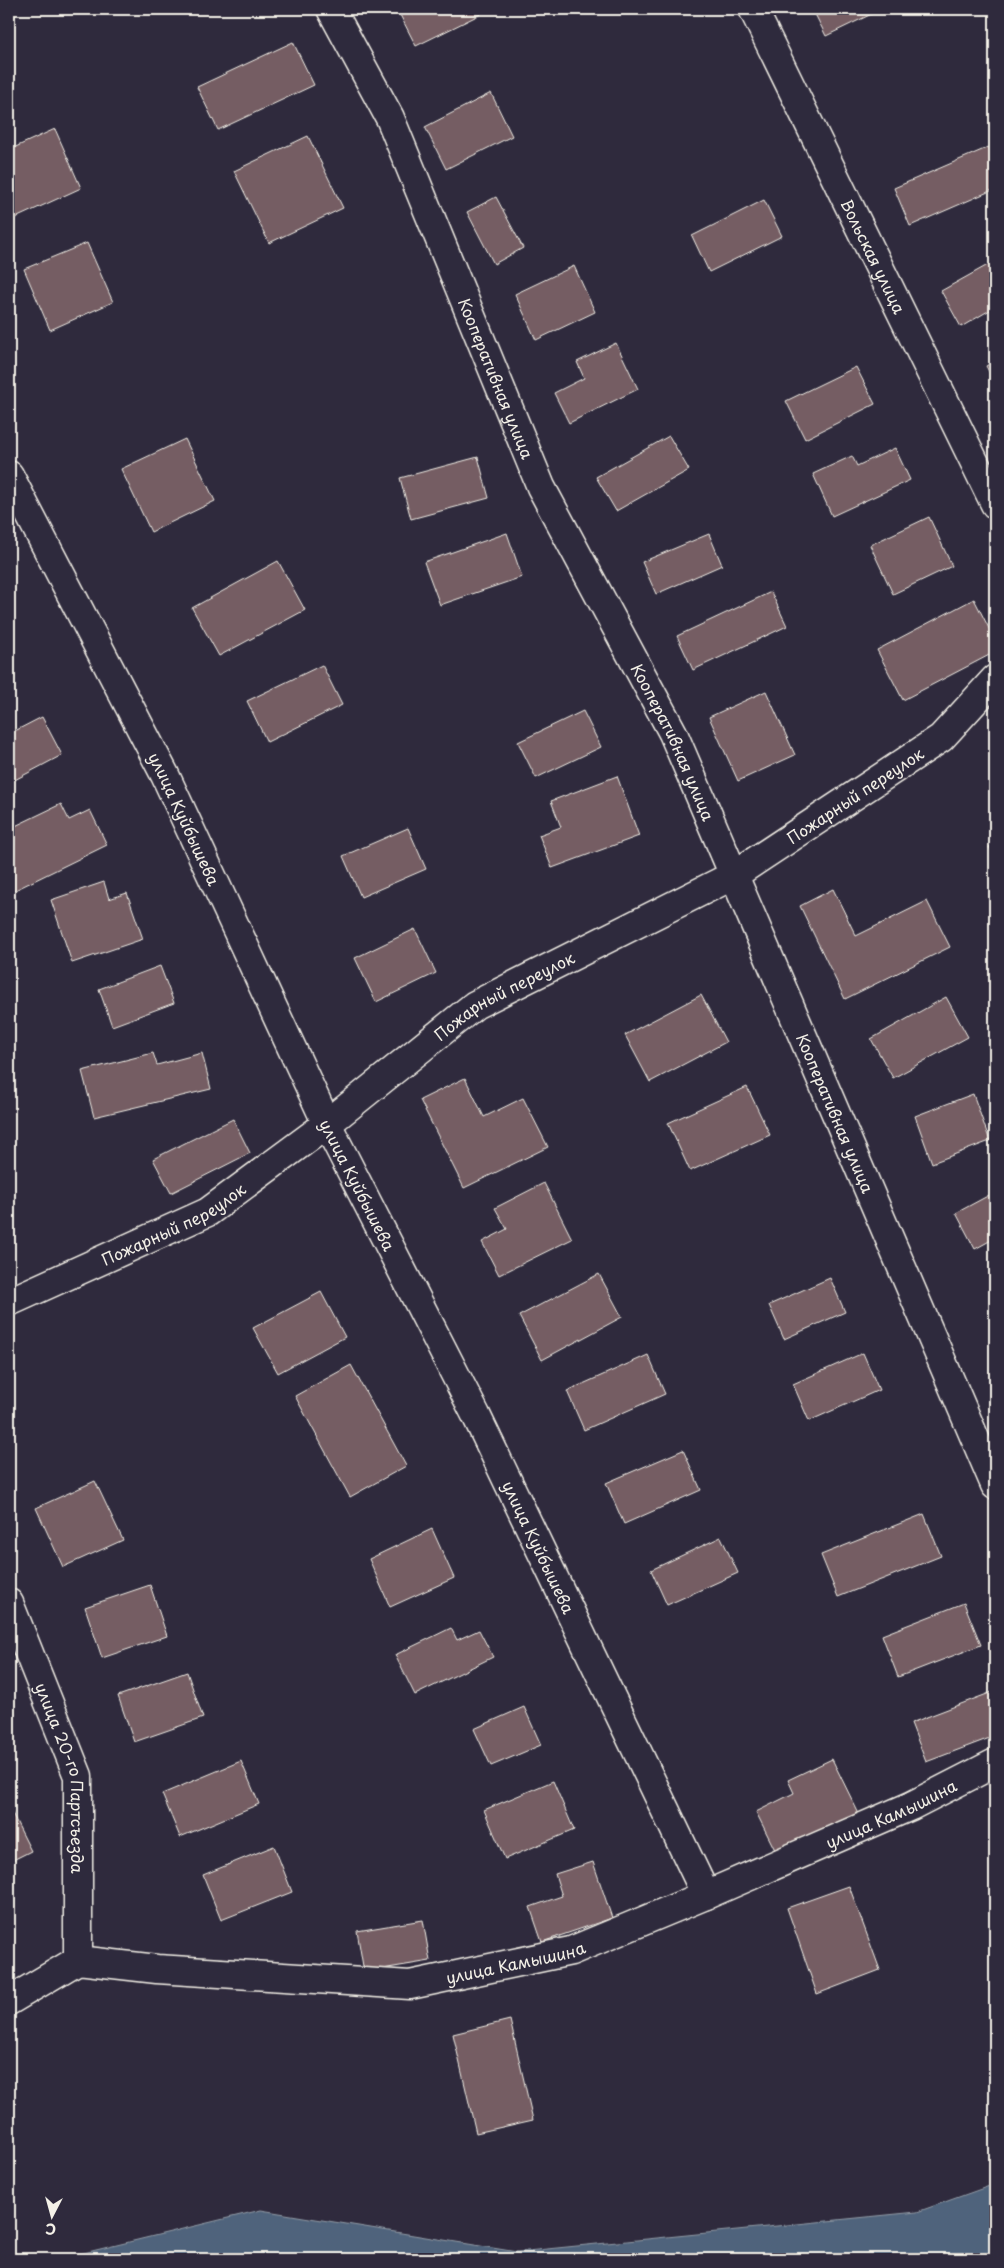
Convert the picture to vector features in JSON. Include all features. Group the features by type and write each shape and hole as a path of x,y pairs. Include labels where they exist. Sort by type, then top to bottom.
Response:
{"street":[{"name":"Кооперативная улица","path":"331,9 390,118 541,487 672,733 995,1485"},
{"name":"Вольская улица","path":"753,9 995,504"},
{"name":"улица Куйбышева","path":"9,474 165,775 327,1124 476,1415 706,1895"},
{"name":"Пожарный переулок","path":"9,1302 208,1212 327,1124 475,1005 734,875 941,738 995,679"},
{"name":"улица 20-го Партсъезда","path":"9,1603 78,1776 78,1960"},
{"name":"улица Камышина","path":"78,1960 157,1969 410,1985 571,1950 706,1895 912,1806 995,1763"},
{"path":"9,2001 78,1960"}],"water":[{"path":"995,2184 995,2259 59,2259 261,2210 517,2252 917,2212"}],"building":[{"path":"397,9 479,9 481,14 416,46"},
{"path":"821,9 882,9 826,36 814,12"},
{"path":"293,42 314,85 218,130 197,87"},
{"path":"491,93 512,136 446,169 425,127"},
{"path":"55,129 81,188 9,221 9,150"},
{"path":"308,136 343,208 269,243 234,171"},
{"path":"989,147 995,161 995,189 910,226 894,188"},
{"path":"496,197 523,248 494,264 467,212"},
{"path":"764,200 782,236 709,272 692,236"},
{"path":"87,243 113,302 50,330 24,269"},
{"path":"995,261 995,307 961,327 941,291"},
{"path":"574,266 595,312 536,340 515,294"},
{"path":"616,343 638,389 569,423 554,393 584,378 577,362"},
{"path":"995,361 995,383 986,366"},
{"path":"856,367 875,404 805,439 786,401"},
{"path":"669,436 689,470 616,511 596,477"},
{"path":"185,439 215,501 151,532 121,469"},
{"path":"895,448 910,480 832,516 813,474 852,456 857,466"},
{"path":"478,457 489,498 411,519 400,478"},
{"path":"929,517 952,566 893,594 870,545"},
{"path":"507,533 522,577 440,605 424,562"},
{"path":"709,534 722,565 656,594 642,562"},
{"path":"278,561 305,610 219,656 192,608"},
{"path":"771,592 787,626 693,670 677,636"},
{"path":"974,599 995,640 995,652 903,700 877,650"},
{"path":"322,665 342,705 267,742 247,701"},
{"path":"766,691 795,755 738,781 709,717"},
{"path":"583,711 601,747 536,778 518,742"},
{"path":"42,717 62,755 9,783 9,734"},
{"path":"617,776 639,836 552,868 539,835 561,827 551,801"},
{"path":"61,804 69,820 90,810 107,845 9,893 9,829"},
{"path":"408,828 426,869 361,897 343,856"},
{"path":"995,843 995,858 989,847"},
{"path":"104,882 109,899 127,893 143,939 72,963 51,900"},
{"path":"833,889 856,936 927,901 950,947 845,999 800,906"},
{"path":"415,929 436,973 376,1002 355,958"},
{"path":"160,966 174,1003 112,1026 99,989"},
{"path":"701,995 726,1042 650,1082 625,1035"},
{"path":"946,997 968,1037 893,1078 871,1039"},
{"path":"153,1053 157,1065 202,1053 211,1089 94,1117 82,1071"},
{"path":"465,1078 484,1117 523,1098 548,1147 464,1188 420,1100"},
{"path":"747,1087 770,1135 690,1171 668,1123"},
{"path":"973,1094 990,1141 932,1163 915,1116"},
{"path":"233,1119 250,1153 171,1193 153,1159"},
{"path":"544,1183 572,1239 499,1275 482,1242 507,1229 495,1208"},
{"path":"995,1192 995,1238 975,1249 956,1213"},
{"path":"599,1274 622,1317 542,1360 519,1316"},
{"path":"830,1278 845,1312 784,1339 769,1305"},
{"path":"321,1292 345,1337 278,1373 253,1328"},
{"path":"863,1353 879,1390 809,1421 793,1384"},
{"path":"648,1355 665,1394 584,1430 567,1391"},
{"path":"351,1365 406,1466 350,1497 295,1396"},
{"path":"683,1450 701,1490 624,1524 606,1483"},
{"path":"95,1481 123,1540 63,1567 36,1508"},
{"path":"924,1514 941,1556 838,1597 821,1555"},
{"path":"432,1529 454,1578 390,1607 369,1559"},
{"path":"721,1537 738,1573 667,1605 651,1570"},
{"path":"150,1585 167,1636 102,1658 85,1607"},
{"path":"964,1603 981,1645 898,1677 882,1635"},
{"path":"451,1628 457,1640 479,1630 493,1657 415,1695 395,1655"},
{"path":"187,1672 203,1718 134,1742 118,1696"},
{"path":"995,1691 995,1736 926,1762 911,1723"},
{"path":"524,1707 541,1745 491,1766 474,1729"},
{"path":"832,1759 859,1814 777,1854 756,1812 794,1793 788,1780"},
{"path":"241,1761 259,1804 180,1837 162,1794"},
{"path":"553,1781 574,1830 505,1859 484,1810"},
{"path":"9,1807 31,1851 9,1862"},
{"path":"274,1846 292,1892 221,1920 203,1875"},
{"path":"593,1862 612,1918 542,1942 530,1907 562,1896 555,1874"},
{"path":"849,1886 880,1970 817,1994 787,1908"},
{"path":"423,1920 430,1961 364,1972 357,1931"},
{"path":"510,2020 533,2120 476,2133 453,2034"}]}
